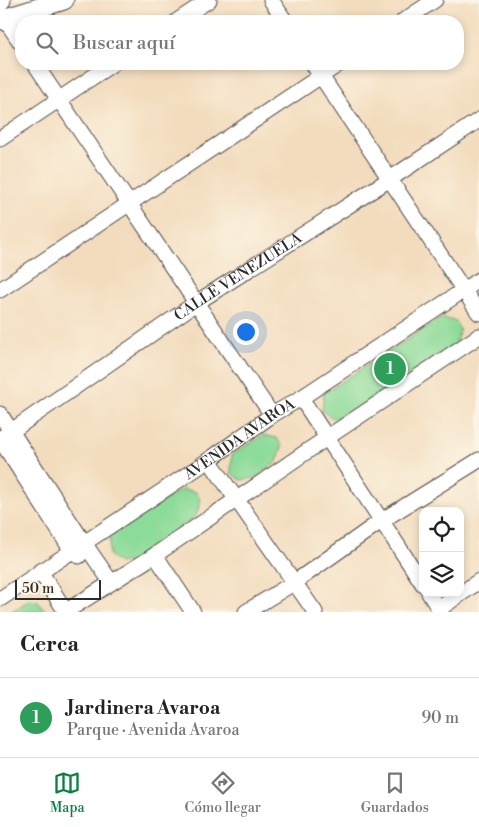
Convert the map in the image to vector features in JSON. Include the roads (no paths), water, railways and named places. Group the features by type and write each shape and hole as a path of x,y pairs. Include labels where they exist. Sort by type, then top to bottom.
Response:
{"main road":[{"path":"1,11 64,0"}],"street":[{"path":"186,15 209,0"},
{"path":"271,0 281,15"},
{"path":"412,15 435,0"},
{"path":"1,11 15,33"},
{"path":"39,70 272,415"},
{"path":"0,139 103,70"},
{"path":"0,290 130,203 317,70 479,314"},
{"name":"CALLE VENEZUELA","path":"3,437 196,303 479,120"},
{"name":"AVENIDA AVAROA","path":"0,599 209,460 272,415 302,398 479,280"},
{"path":"40,571 65,612 155,555 479,336"},
{"path":"302,398 419,578"},
{"path":"0,414 3,437 78,547 111,582"},
{"path":"209,460 315,612"},
{"path":"246,612 294,582 381,521 479,460"},
{"path":"155,555 193,612"},
{"path":"432,597 440,610 479,581"}],"place":[{"name":"Jardinera Avaroa","path":"390,369"}]}
